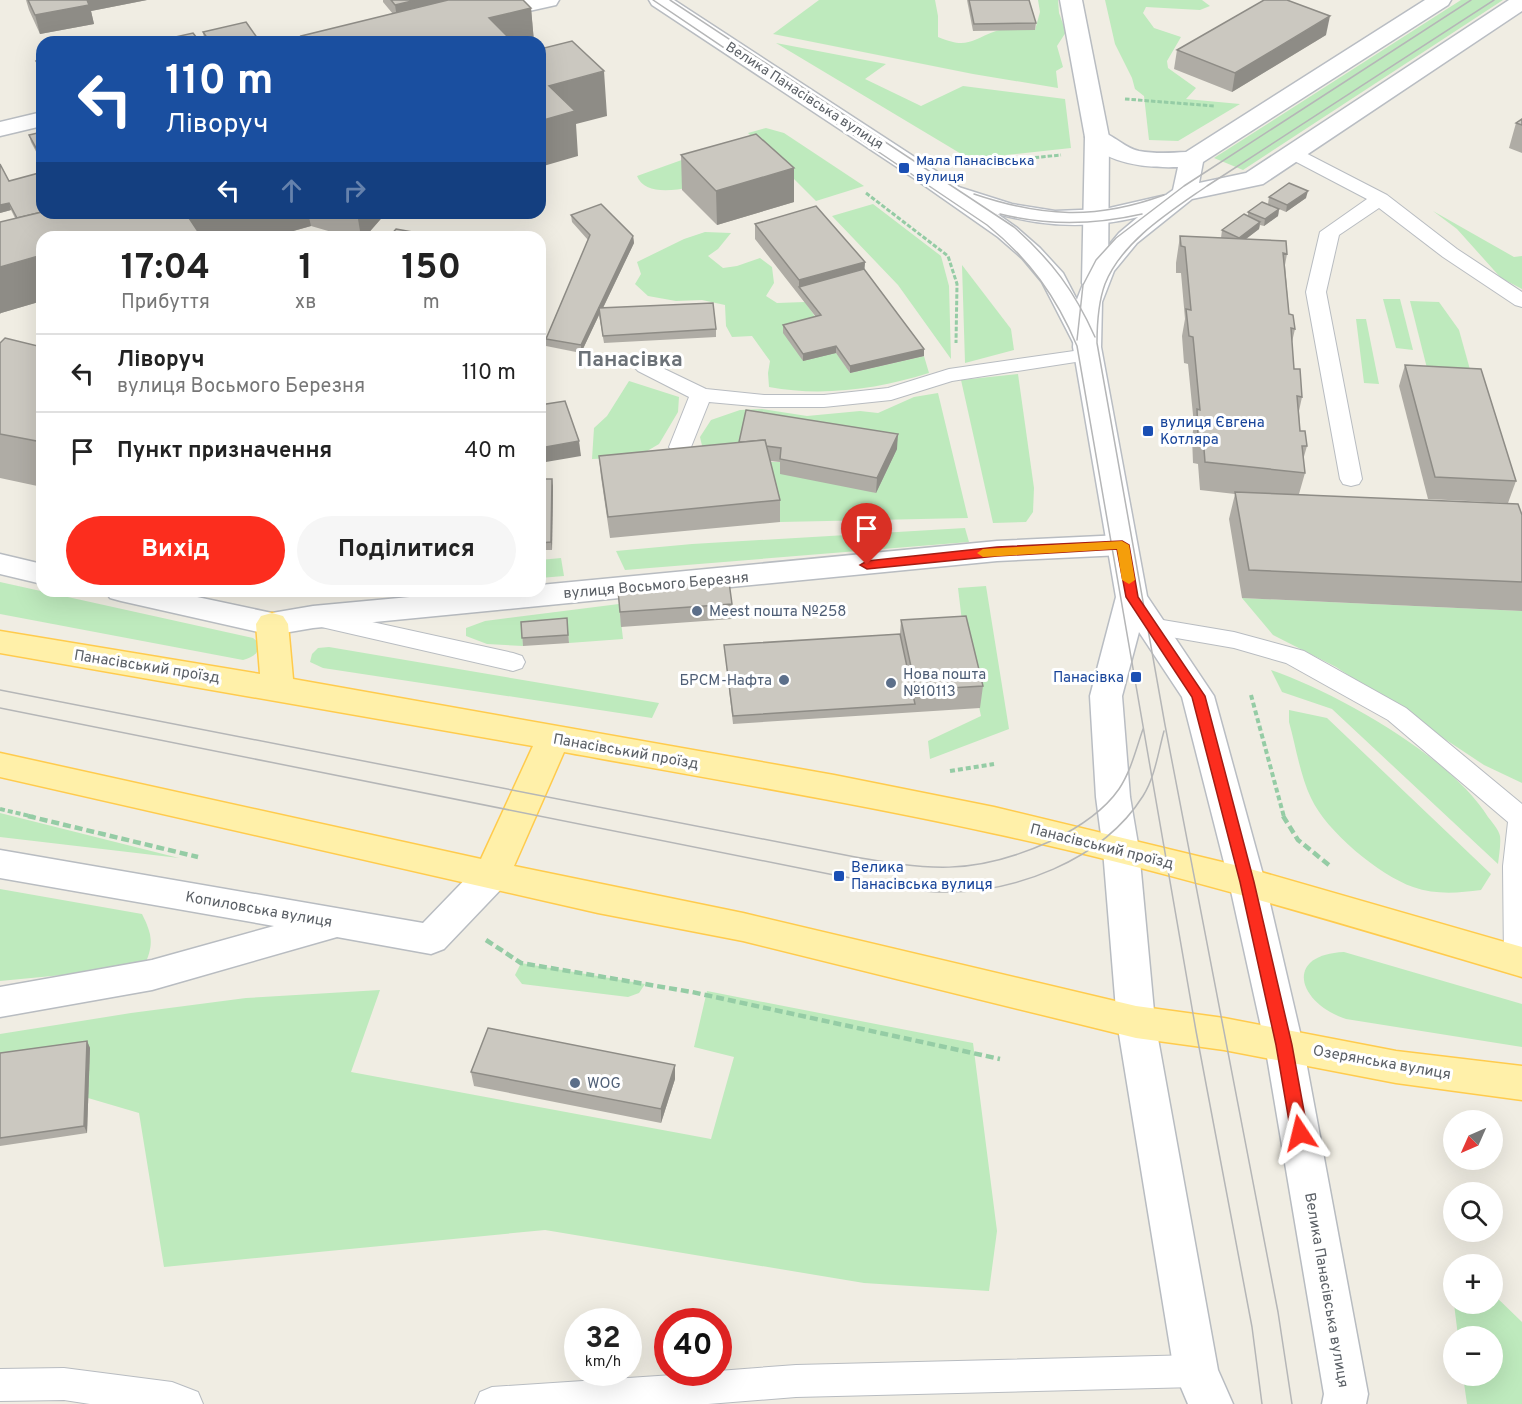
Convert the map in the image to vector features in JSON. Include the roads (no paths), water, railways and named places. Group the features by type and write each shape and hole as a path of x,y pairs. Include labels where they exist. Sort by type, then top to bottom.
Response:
{"main road":[{"path":"272,624 277,688"},
{"name":"Панасівський проїзд","path":"0,642 277,688 849,791 1120,850 1247,882"},
{"path":"492,875 553,738"},
{"path":"0,765 598,899 743,927 1136,1022"},
{"path":"1247,882 1520,961"},
{"name":"Озерянська вулиця","path":"1136,1022 1224,1034 1396,1067 1522,1083"}],"street":[{"path":"470,18 548,0"},
{"name":"Велика Панасівська вулиця","path":"660,0 949,191 1007,232 1042,264 1064,296 1087,348 1132,597 1198,696 1247,882 1284,1045 1346,1394 1344,1404"},
{"path":"1071,0 1097,137 1095,283"},
{"path":"1097,137 1115,151 1138,159 1192,159 1440,0"},
{"path":"949,191 1027,216 1074,220 1137,211 1181,196 1254,179 1522,1"},
{"path":"0,129 36,120"},
{"path":"1087,348 1089,302 1095,283 1116,249 1181,196 1192,159"},
{"name":"вулиця Восьмого Березня","path":"546,595 997,551 1122,545"},
{"path":"0,564 36,573"},
{"name":"вулиця Восьмого Березня","path":"148,597 272,624 313,617 520,597"},
{"name":"Велика Панасівська вулиця","path":"1132,597 1106,696 1113,797 1136,1022 1204,1388"},
{"name":"Копиловська вулиця","path":"0,864 430,939 492,875"},
{"path":"0,1002 152,975 338,923"}],"lane":[{"path":"1292,152 1380,199 1450,253 1522,301"},
{"path":"1351,478 1316,292 1330,232 1380,199"},
{"path":"645,367 700,395 764,400 824,401 891,394 949,375 1087,348"},
{"path":"680,447 700,395"},
{"path":"313,617 513,662"},
{"path":"1151,627 1234,640 1295,657 1397,714 1522,819 1517,866 1520,961"},
{"path":"492,1404 796,1381 1204,1388"},
{"path":"0,1385 64,1384 172,1399 186,1404"}],"tram line":[{"path":"653,0 987,225 1016,251 1050,295 1077,346 1152,776"},
{"path":"670,0 1014,227 1051,264 1080,308"},
{"path":"1080,308 1083,285 1096,260 1116,238 1184,186 1471,0"},
{"path":"1292,1404 1278,1312 1165,725 1097,343 1099,306 1105,284 1123,254 1163,217 1207,186 1494,0"},
{"path":"974,194 1023,207 1069,213 1115,209 1164,195"},
{"path":"1000,214 1036,221 1071,223 1142,214"},
{"path":"1077,340 1080,308"},
{"path":"1080,308 1095,337"},
{"path":"0,690 845,855 925,867 973,865 997,860 1023,853 1070,831 1097,812 1119,789 1130,767 1143,729"},
{"path":"0,708 839,876 901,888 939,892 996,887 1025,880 1080,855 1104,839 1125,819 1143,796 1152,776"},
{"path":"1152,776 1164,731"},
{"path":"1152,776 1196,1031 1252,1327 1262,1404"}],"place":[{"name":"Мала Панасівська вулиця","path":"904,168"},
{"name":"вулиця Євгена Котляра","path":"1148,431"},
{"name":"Meest пошта №258","path":"697,611"},
{"name":"Панасівка","path":"1136,677"},
{"name":"БРСМ-Нафта","path":"784,680"},
{"name":"Нова пошта №10113","path":"891,683"},
{"name":"Велика Панасівська вулиця","path":"839,876"},
{"name":"WOG","path":"575,1083"}],"district":[{"name":"Панасівка","path":"630,359"}]}
